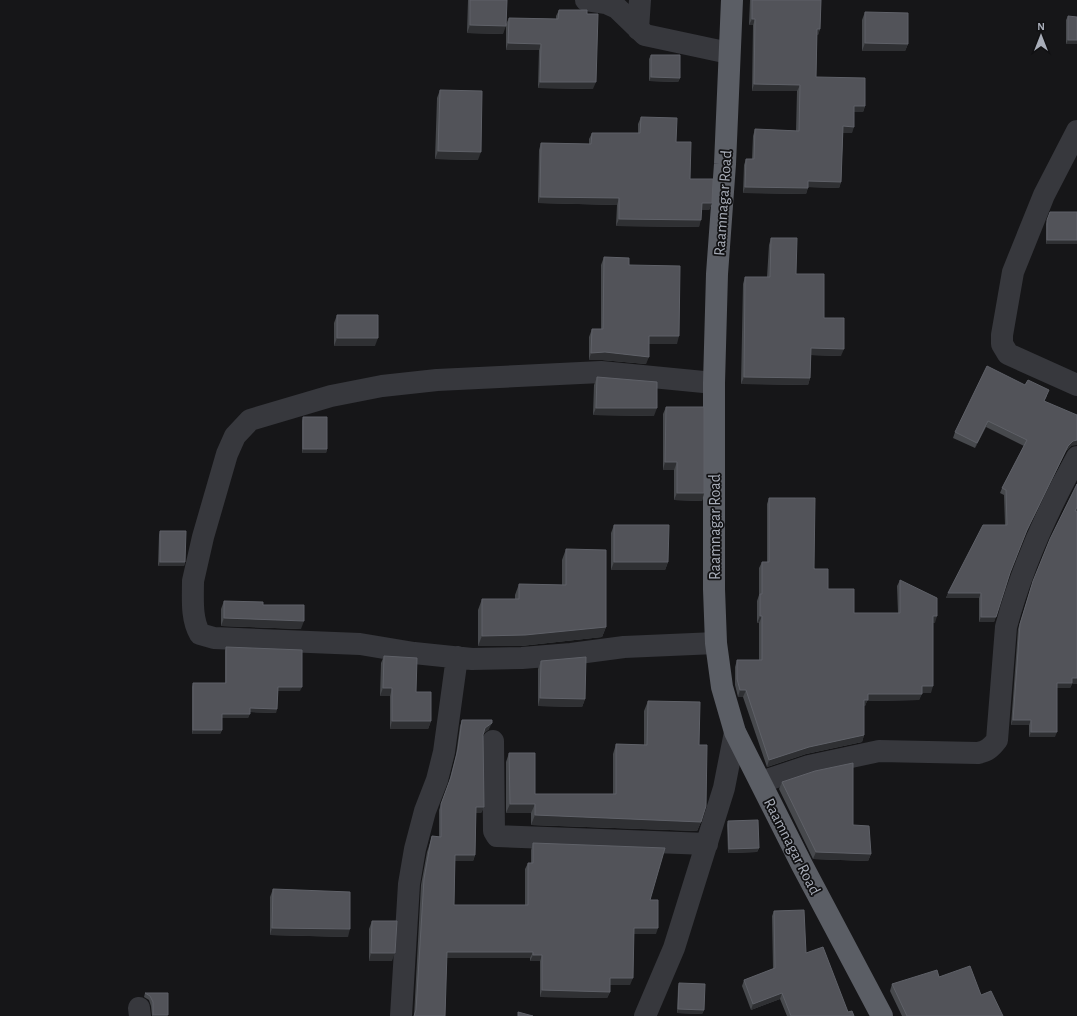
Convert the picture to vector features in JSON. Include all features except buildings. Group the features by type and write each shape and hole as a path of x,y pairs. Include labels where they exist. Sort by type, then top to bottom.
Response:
{"highway":[{"name":"Raamnagar Road","path":"732,0 725,164 717,274 714,383 714,589 716,643 722,687 735,732 802,865 882,1016"}],"street":[{"path":"586,0 612,5 645,35 729,53"},
{"path":"638,29 640,0"},
{"path":"1077,131 1044,194 1013,272 1002,335 1002,344 1008,354 1077,385"},
{"path":"714,383 601,372 437,380 382,386 331,396 250,420 235,436 220,474 193,581 194,625 200,634 214,638 360,644 414,653 457,657 522,658 571,654 624,647 716,643"},
{"path":"761,782 816,765 879,751 978,753 987,751 992,746 997,740 1006,627 1038,534 1077,457"},
{"path":"401,1016 410,877 415,849 425,811 439,773 450,715 457,657"},
{"path":"645,1016 674,948 707,844 724,788 735,732"},
{"path":"493,741 494,831 497,836 707,844"}]}
